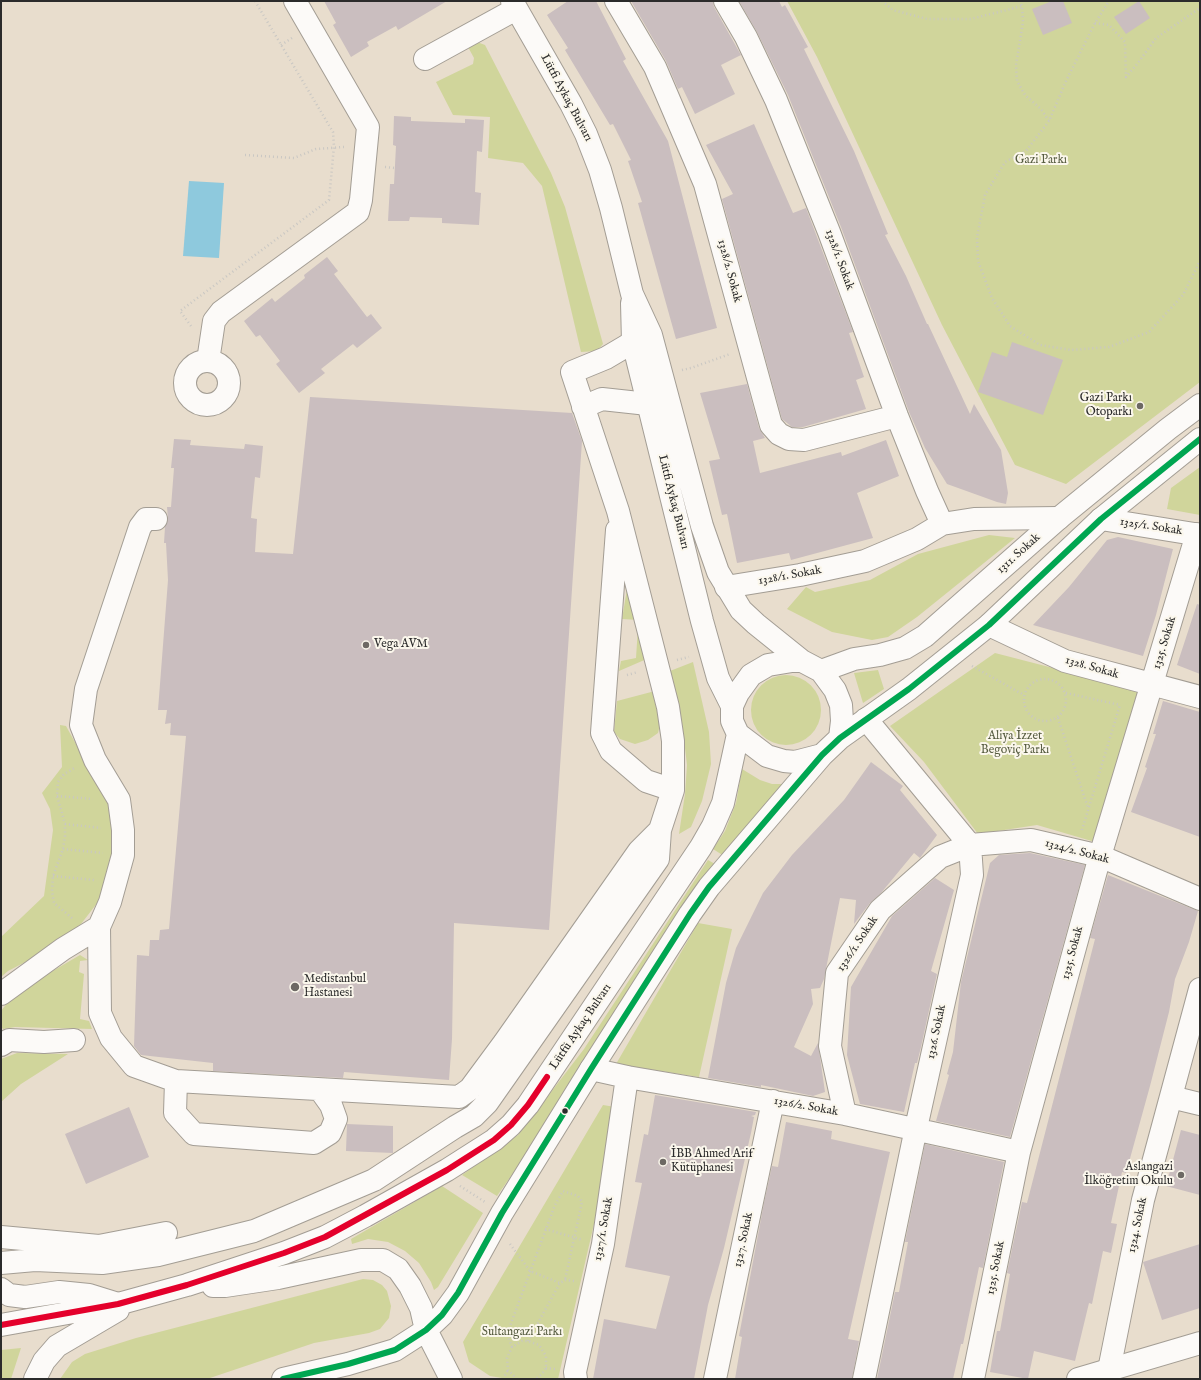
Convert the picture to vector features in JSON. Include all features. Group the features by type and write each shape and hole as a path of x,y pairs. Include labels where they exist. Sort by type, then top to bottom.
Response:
{"street":[{"path":"209,350 214,321 221,312 358,212 368,127 295,1"},
{"name":"1328/2. Sokak","path":"616,1 655,67 705,184 771,425 779,434 789,438 804,440 897,416"},
{"name":"1328/1. Sokak","path":"725,1 746,37 776,100 829,232 897,416 942,524"},
{"path":"425,59 514,5"},
{"name":"Lütfi Aykaç Bulvarı","path":"514,5 571,104 586,134 611,208 632,294 651,335 702,526 718,572 741,610 802,661"},
{"name":"Lütfi Aykaç Bulvarı","path":"632,294 633,342 648,404 709,651 718,678 732,706"},
{"path":"1,1263 35,1260 102,1263 158,1256 254,1231 374,1180 474,1116 499,1087 658,860 660,830 673,790 673,741 668,707 618,511 572,372 606,358 633,342"},
{"path":"583,408 602,399 648,404"},
{"name":"1311. Sokak","path":"821,671 854,659 880,655 905,648 926,636 1059,518 1168,429 1200,405"},
{"path":"283,1379 348,1364 395,1350 426,1330 442,1315 458,1293 499,1219 591,1069 709,887 822,755 840,738 909,689 989,625 1101,518 1200,439"},
{"path":"618,511 602,733 611,751 646,781 673,790"},
{"name":"1328/1. Sokak","path":"726,587 800,576 865,561 917,539 942,524 974,519 1059,518"},
{"name":"1325/1. Sokak","path":"1101,518 1199,534"},
{"path":"156,519 146,519 140,527 86,689 81,724 95,760 119,800 123,830 123,855 99,927 100,1013 111,1038 134,1066 176,1081 459,1097 470,1089 639,851 660,830"},
{"name":"1325. Sokak","path":"973,1379 1019,1152 1100,856 1199,534"},
{"name":"1328. Sokak","path":"989,625 1065,661 1200,697"},
{"path":"822,755 795,762 784,761 767,756 738,734 732,721 732,706 738,693 751,675 768,666 781,662 802,661 821,671 835,690 840,705 842,721 840,738"},
{"path":"866,719 970,845"},
{"name":"Lütfü Aykaç Bulvarı","path":"144,1297 187,1285 284,1253 325,1237 447,1170 494,1140 511,1125 528,1105 685,871 713,826 723,803 738,734"},
{"name":"1324/2. Sokak","path":"970,845 1031,840 1100,856 1200,899"},
{"name":"1326/1. Sokak","path":"845,1114 830,1046 837,973 880,910 940,857 970,845"},
{"name":"1326. Sokak","path":"864,1379 916,1128 972,875 970,845"},
{"path":"1,994 63,949 99,927"},
{"name":"1324. Sokak","path":"1109,1370 1143,1200 1200,989"},
{"path":"1,1045 9,1040 44,1042 74,1040"},
{"name":"1326/2. Sokak","path":"591,1069 627,1077 845,1114 916,1128 1019,1152"},
{"name":"1327/1. Sokak","path":"576,1379 575,1372 603,1244 627,1077"},
{"path":"176,1081 175,1113 194,1134 314,1143 330,1133 336,1118 332,1105 321,1090"},
{"path":"1171,1097 1200,1104"},
{"name":"1327. Sokak","path":"715,1379 773,1101"},
{"path":"1,1237 99,1246 166,1233"},
{"path":"187,1285 224,1286 278,1278 361,1260 383,1260 398,1269 410,1286 421,1308 426,1330 451,1379"},
{"path":"1,1289 8,1295 25,1297 59,1292 89,1295 118,1304"},
{"path":"1,1325 118,1304 144,1297"},
{"path":"35,1379 44,1361 57,1346 144,1297"},
{"path":"1078,1379 1200,1343"}],"path":[{"path":"209,350 180,311 329,200 334,146 333,132 255,1"},
{"path":"882,1 893,10 927,19 971,19 1022,6"},
{"path":"1019,1 1022,6 1023,22 1016,65 1017,81 1025,96 1041,109 1048,121"},
{"path":"1108,1 1095,23 1048,121 1026,151 1005,162 985,196 977,238 978,261 992,298 1010,326 1040,345 1071,350 1109,346 1149,332 1183,295 1200,261"},
{"path":"1095,23 1109,25 1125,42 1126,77 1138,64 1156,38 1200,8"},
{"path":"245,155 294,158 316,149 334,146 355,147 372,165 395,168"},
{"path":"661,373 691,368 750,346"},
{"path":"605,682 709,651"},
{"path":"952,654 1024,695"},
{"path":"1042,678 1056,681 1063,687 1066,693 1067,704 1064,711 1058,718 1050,721 1035,719 1024,705 1024,695 1033,682 1042,678"},
{"path":"1066,693 1144,710"},
{"path":"1075,851 1120,705"},
{"path":"1058,718 1088,809"},
{"path":"95,760 78,766 64,774 58,782 57,796 65,824 63,849 53,876 52,891 54,903 69,916 99,927"},
{"path":"57,796 119,800"},
{"path":"65,824 123,830"},
{"path":"63,849 123,855"},
{"path":"53,876 115,882"},
{"path":"447,1170 454,1181 499,1219 530,1271 560,1283"},
{"path":"512,1347 507,1334 555,1205 563,1192 578,1196 582,1202 565,1280 560,1283 528,1341"},
{"path":"545,1230 575,1238"},
{"path":"503,1379 508,1370 507,1358 512,1347 522,1341 528,1341 539,1345 546,1356 546,1368 536,1379"},
{"path":"508,1370 517,1379"}],"green space":[{"name":"Gazi Parkı","path":"787,1 1200,1 1200,382 1066,484 1015,465 942,325 817,57"},
{"path":"477,42 485,45 551,173 565,207 603,344 597,351 581,352 542,186 523,163 488,158 490,117 453,115 436,82 473,64 474,58 468,47"},
{"path":"1200,467 1200,515 1167,509 1171,488"},
{"path":"989,535 1015,538 917,617 888,637 872,640 832,632 787,609 806,587 815,592 870,580 918,554"},
{"path":"629,577 639,620 622,619"},
{"path":"638,627 649,658 619,671 621,661 636,658"},
{"name":"Aliya İzzet Begoviç Parkı","path":"995,653 1142,691 1095,842 1037,825 978,834 924,762 890,726"},
{"path":"693,662 709,732 711,764 702,801 691,827 679,834 685,794 687,765 682,723 670,671"},
{"path":"878,670 884,689 863,703 854,673"},
{"path":"779,675 793,675 806,681 815,690 819,696 821,710 819,724 811,735 800,743 793,745 779,745 772,743 761,735 753,724 751,717 751,703 753,696 761,685 772,677"},
{"path":"655,691 662,716 658,733 648,740 635,744 620,739 614,732 617,701"},
{"path":"60,725 66,726 109,804 113,821 112,858 98,902 81,924 39,955 8,971 1,977 1,937 44,896 53,830 50,809 42,793 62,767"},
{"path":"742,769 760,780 772,784 783,784 724,856 713,849 725,831 736,803"},
{"path":"708,860 715,864 525,1156 497,1196 462,1175 518,1135 584,1049"},
{"path":"698,923 732,929 699,1077 616,1064"},
{"path":"80,955 88,960 80,961 79,972 84,974 80,1019 89,1021 92,1029 15,1027 3,1029 1,1027 1,1011 15,993"},
{"path":"17,1053 68,1054 21,1084 1,1102 1,1059"},
{"name":"Sultangazi Parkı","path":"603,1105 621,1108 558,1379 508,1379 490,1376 469,1362 463,1342"},
{"path":"442,1186 483,1213 438,1287 434,1290 431,1282 419,1263 405,1251 388,1242 368,1239 352,1244 351,1239"},
{"path":"363,1279 373,1280 382,1285 387,1291 391,1306 389,1318 380,1329 369,1333 314,1343 207,1379 60,1379 72,1362 85,1354 136,1338"},
{"path":"21,1348 11,1379 1,1379 1,1350"}],"water":[{"path":"189,181 224,183 219,258 183,256"}],"building":[{"path":"324,1 447,1 398,30 396,26 367,42 369,46 351,57 333,25 336,23"},
{"path":"568,1 596,1 626,59 623,61 668,141 717,328 676,339 638,203 642,202 628,161 631,160 613,124 610,125 565,50 568,48 547,15"},
{"path":"631,1 713,1 714,7 741,55 721,65 735,94 695,114 682,87 678,89 666,61"},
{"path":"739,1 779,1 782,7 785,5 808,47 804,49 854,151 888,234 885,235 906,276 970,414 974,404 1001,450 1008,493 1006,504 947,484 925,448 909,412 841,227 788,95 757,32"},
{"path":"1052,1 1063,1 1072,23 1043,35 1032,9"},
{"path":"1139,1 1150,18 1126,34 1114,17"},
{"path":"394,116 411,117 411,121 465,123 465,119 484,120 482,152 477,151 475,192 481,193 479,225 442,223 442,218 410,217 409,221 388,221 390,184 394,184 396,146 393,145"},
{"path":"754,124 793,213 806,208 853,332 849,333 864,377 856,380 866,409 803,427 792,427 782,419 722,199 733,194 706,145"},
{"path":"327,257 338,271 334,274 367,317 371,314 382,328 357,348 353,344 321,369 325,373 299,393 276,364 280,361 260,335 256,337 244,321 272,298 275,302 305,278 304,275"},
{"path":"1012,342 1063,360 1043,415 978,392 992,352 1007,357"},
{"path":"747,384 759,428 765,438 753,441 760,473 841,452 842,456 886,440 899,476 857,493 873,538 791,560 789,553 737,563 727,514 722,515 709,461 720,459 700,393"},
{"name":"Vega AVM","path":"310,397 572,413 582,441 549,930 454,923 452,1039 449,1080 344,1072 343,1078 213,1071 213,1063 141,1055 134,1046 137,955 149,956 150,940 159,940 160,930 169,929 186,736 170,735 171,723 165,724 167,710 158,710 168,580 166,543 164,543 165,527 168,519 167,507 171,507 174,468 171,468 174,439 191,440 190,445 244,449 245,444 263,446 260,478 255,477 251,518 257,519 255,552 293,554"},
{"path":"1118,537 1173,549 1156,615 1143,656 1033,625 1069,587 1107,540"},
{"path":"1197,604 1200,605 1200,674 1177,665"},
{"path":"1163,701 1200,712 1200,837 1131,812 1147,768 1145,767 1156,734 1153,734"},
{"path":"871,762 903,786 900,790 937,835 920,858 914,853 881,893 870,903 854,924 856,900 840,898 824,979 820,988 811,989 813,1004 794,1047 811,1056 818,1043 825,1092 813,1096 761,1085 761,1087 708,1078 726,983 736,948 763,893 792,855 844,800"},
{"path":"1030,853 1085,865 1010,1137 936,1121 949,1075 947,1074 953,1052 961,982 990,863 999,855"},
{"path":"1108,875 1198,911 1189,942 1175,979 1169,1012 1126,1173 1122,1172 1111,1223 1117,1224 1111,1253 1103,1251 1092,1304 1089,1303 1075,1361 1034,1351 1028,1379 990,1372 997,1331 1000,1331 1010,1274 1007,1273 1022,1202 1027,1203 1095,939 1090,938"},
{"path":"935,878 954,890 931,971 937,974 921,1047 917,1063 915,1063 904,1112 860,1104 847,1055 851,987 892,916"},
{"path":"655,1095 756,1112 755,1115 751,1116 754,1117 751,1133 724,1248 708,1305 694,1379 593,1379 604,1319 656,1329 670,1276 625,1267 642,1183 635,1182 644,1134 648,1135"},
{"path":"129,1107 149,1157 86,1184 65,1134"},
{"path":"786,1122 832,1131 831,1139 890,1152 848,1339 859,1341 852,1379 735,1379 742,1337 739,1336 764,1203 772,1166 778,1167"},
{"path":"347,1124 393,1126 393,1153 346,1151"},
{"path":"1181,1130 1200,1135 1200,1195 1166,1186"},
{"path":"925,1144 1004,1162 983,1268 979,1267 963,1344 961,1344 953,1379 877,1379 895,1292 899,1292 908,1242 905,1242"},
{"path":"1200,1244 1200,1308 1162,1320 1143,1262"}],"transit line":[{"path":"283,1379 348,1364 395,1350 426,1330 442,1315 458,1293 502,1213 591,1069 690,914 709,887 822,755 840,738 909,689 989,625 1101,519 1200,439"},
{"path":"1,1325 118,1304 187,1285 284,1253 325,1237 447,1170 494,1140 511,1125 528,1105 547,1077"}],"place":[{"name":"Gazi Parkı Otoparkı","path":"1140,406"},
{"name":"Vega AVM","path":"366,645"},
{"name":"Medistanbul Hastanesi","path":"295,987"},
{"name":"İBB Ahmed Arif Kütüphanesi","path":"663,1162"},
{"name":"Aslangazi İlköğretim Okulu","path":"1181,1175"}]}
